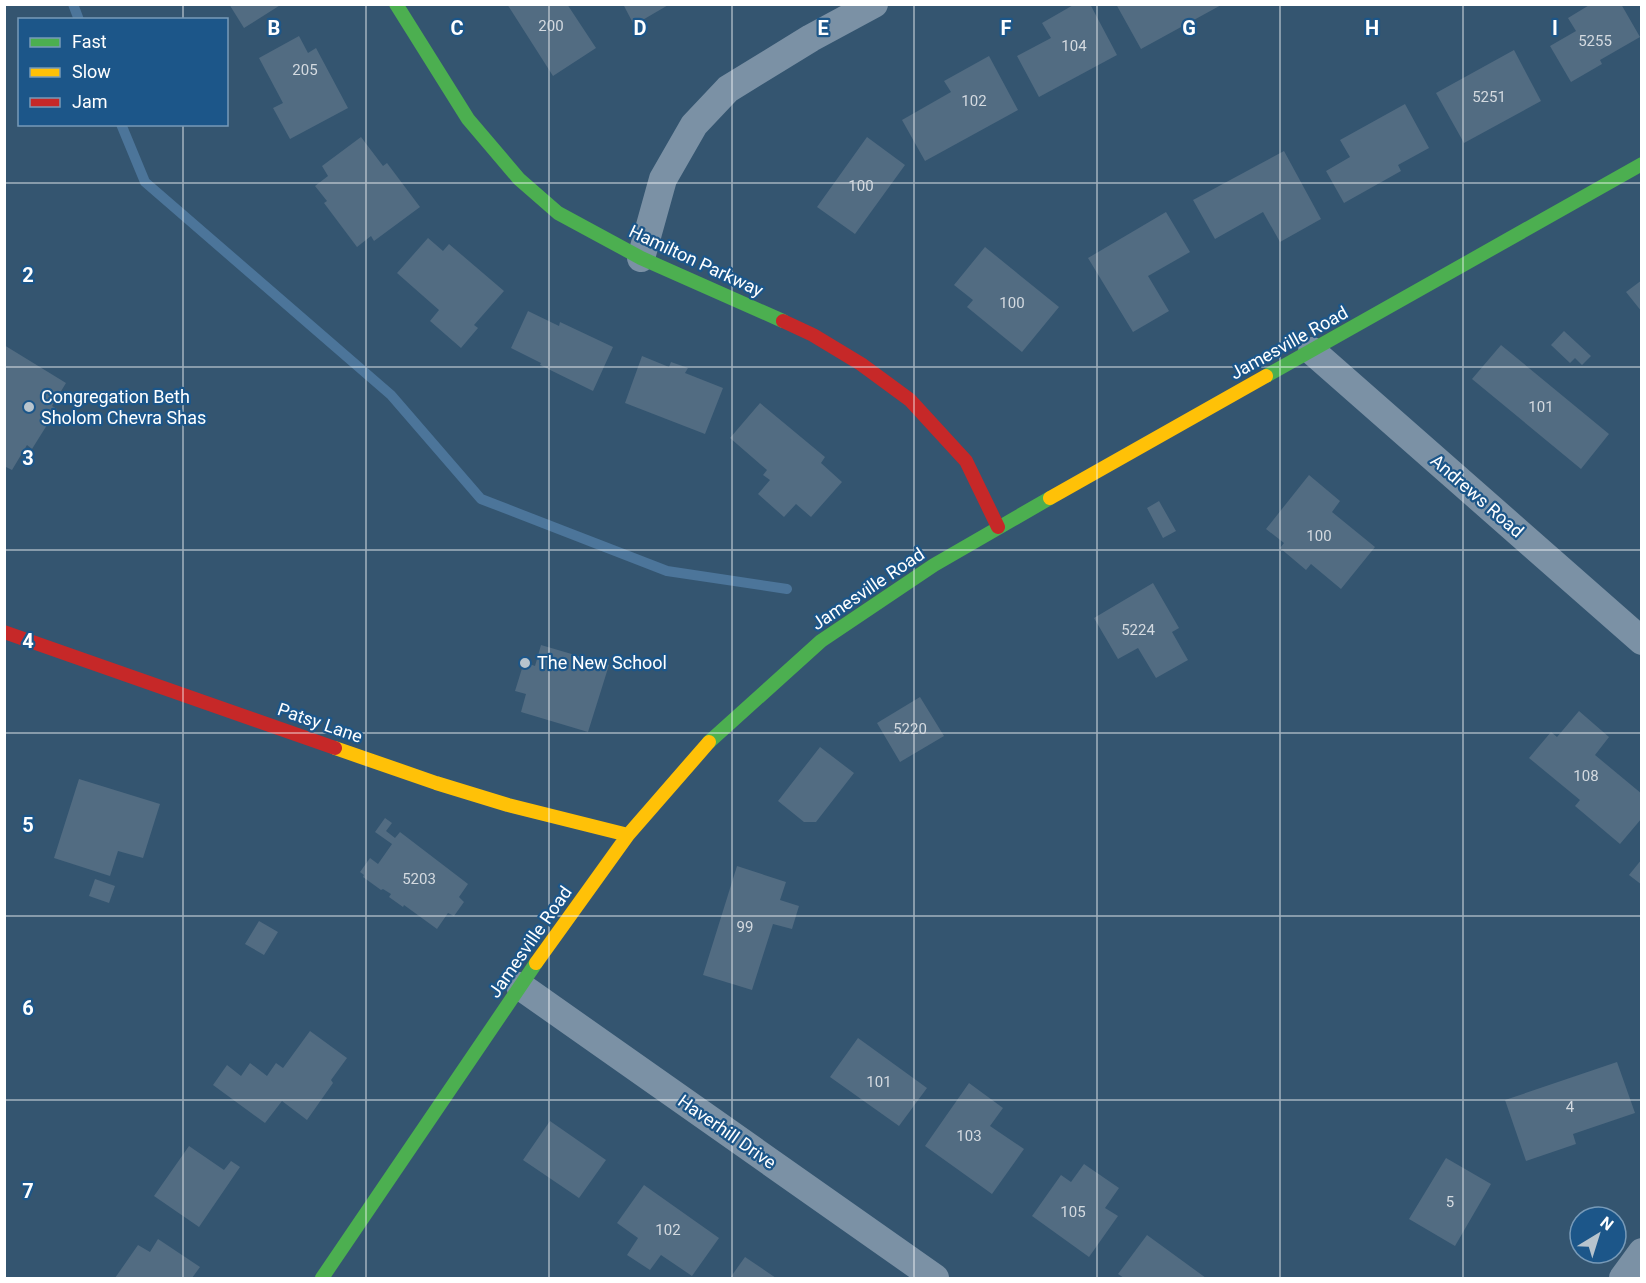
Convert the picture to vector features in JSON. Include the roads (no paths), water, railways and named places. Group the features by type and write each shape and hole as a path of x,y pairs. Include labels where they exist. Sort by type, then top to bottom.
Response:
{"street":[{"name":"Hamilton Parkway","path":"396,4 468,119 519,179 558,213 641,258 813,335 861,363 910,400 966,461 998,527"},
{"path":"641,258 663,179 694,125 728,89 874,4"},
{"name":"Jamesville Road","path":"322,1278 520,986 628,836 717,734 821,641 909,581 998,527 1641,164"},
{"name":"Andrews Road","path":"1312,351 1641,641"},
{"name":"Patsy Lane","path":"4,632 436,783 508,805 628,836"},
{"name":"Haverhill Drive","path":"520,986 935,1278"},
{"path":"1623,1278 1641,1252"}],"waterway":[{"path":"73,4 78,18"},
{"path":"122,126 145,182 391,395 481,499 667,571 787,589"}],"place":[{"name":"Congregation Beth Sholom Chevra Shas","path":"29,407"},
{"name":"The New School","path":"525,663"}]}
